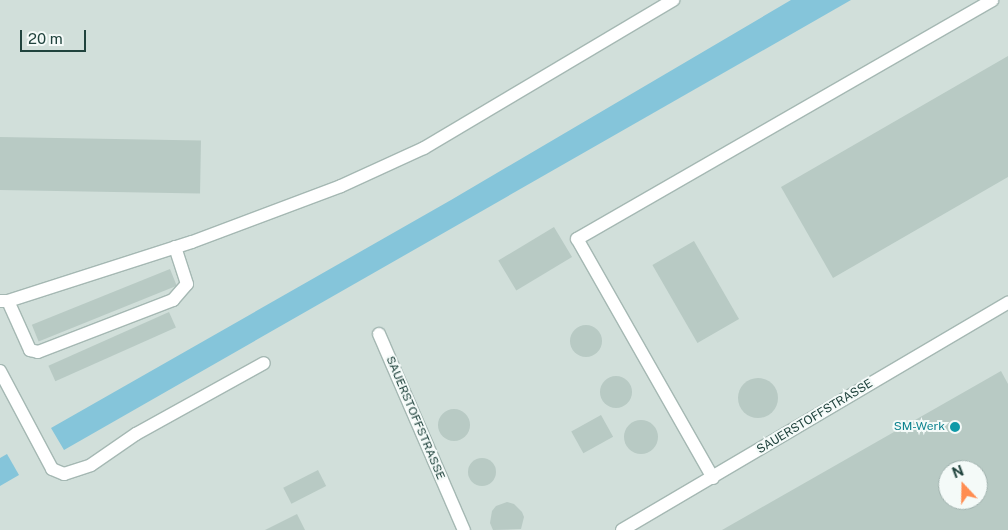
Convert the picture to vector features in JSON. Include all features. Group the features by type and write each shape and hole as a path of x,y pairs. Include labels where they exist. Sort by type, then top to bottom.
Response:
{"lane":[{"path":"175,248 188,284 173,300 38,352 30,350 4,301 175,248 341,186 424,148 673,0"},
{"path":"713,478 577,239 992,0"},
{"name":"SAUERSTOFFSTRASSE","path":"622,530 1008,303"},
{"name":"SAUERSTOFFSTRASSE","path":"379,334 464,530"},
{"path":"0,371 52,469 64,474 92,465 136,434 264,363"}],"shaded area":[{"path":"0,0 1008,0 1008,530 0,530"}],"water":[{"path":"791,0 851,0 64,450 51,428 451,200"},
{"path":"7,454 19,475 0,486 0,458"}],"building":[{"path":"1008,56 1008,177 833,278 781,187"},
{"path":"0,137 201,141 200,193 0,190"},
{"path":"554,227 572,257 516,290 498,260"},
{"path":"694,241 739,319 697,343 652,265"},
{"path":"170,269 177,286 39,342 32,325"},
{"path":"169,312 176,328 55,381 48,366"},
{"path":"586,325 592,326 597,330 601,335 601,347 597,352 592,356 586,357 580,356 575,352 571,347 570,341 571,335 575,330 580,326"},
{"name":"SM-Werk","path":"1001,371 1008,384 1008,530 722,530"},
{"path":"616,376 627,381 632,392 627,403 616,408 605,403 600,392 605,381"},
{"path":"758,378 772,384 778,398 772,412 758,418 744,412 738,398 744,384"},
{"path":"454,409 460,410 465,414 469,419 469,431 465,436 460,440 454,441 448,440 443,436 439,431 438,425 439,419 443,414 448,410"},
{"path":"601,415 613,437 583,453 571,431"},
{"path":"641,420 653,425 658,437 653,449 641,454 629,449 624,437 629,425"},
{"path":"482,458 492,462 496,472 492,482 482,486 472,482 468,472 472,462"},
{"path":"318,470 326,486 291,504 283,488"},
{"path":"507,502 514,504 522,512 524,517 521,529 493,530 490,523 492,511 496,506"},
{"path":"297,514 305,530 265,530"}],"place":[{"name":"SM-Werk","path":"955,427"}]}
